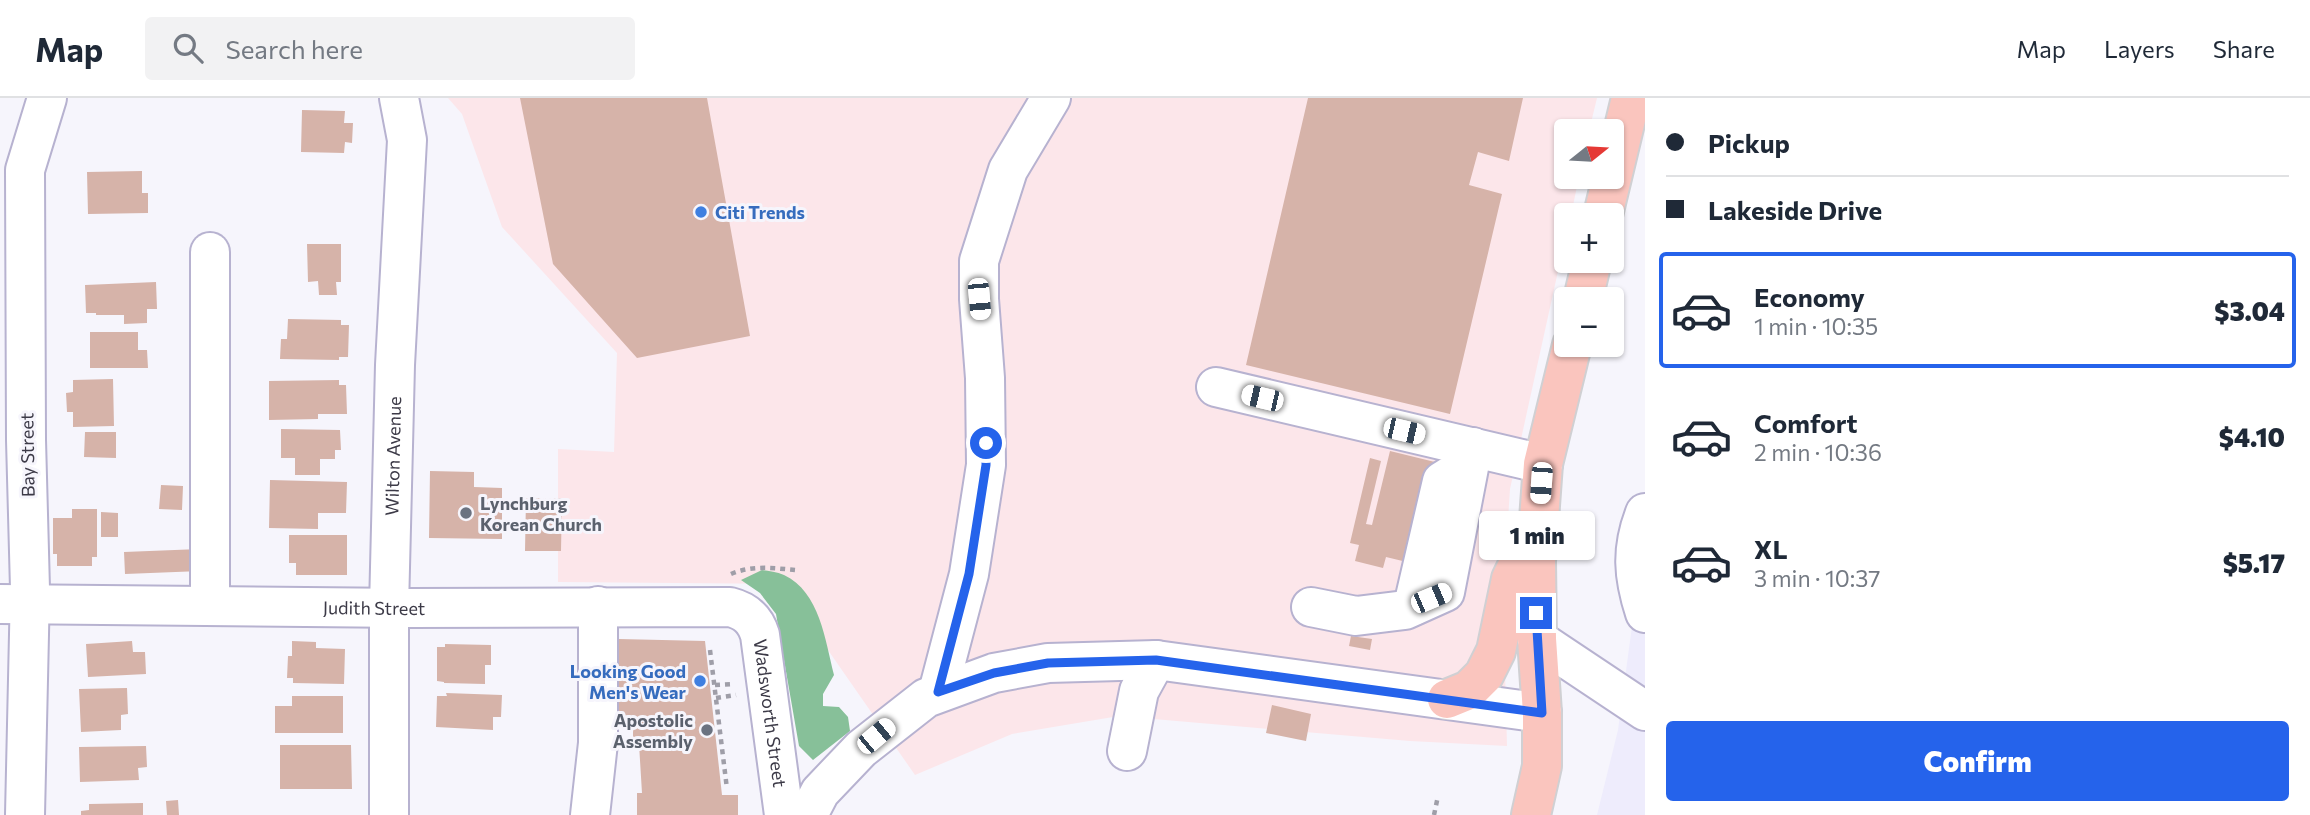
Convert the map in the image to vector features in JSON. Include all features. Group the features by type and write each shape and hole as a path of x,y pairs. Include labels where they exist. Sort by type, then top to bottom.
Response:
{"main road":[{"path":"1606,203 1631,98"},
{"path":"1531,815 1542,766 1537,639 1538,521 1543,464 1569,357"},
{"path":"1447,699 1469,690 1484,675 1496,651 1511,579 1538,521"}],"street":[{"name":"Bay Street","path":"25,815 15,604 26,440 25,170 47,98"},
{"name":"Wilton Avenue","path":"389,815 389,608 395,365 407,140 399,98"},
{"path":"938,692 969,574 986,465 979,261 1009,170 1051,98"},
{"path":"210,252 210,605"},
{"path":"1216,387 1478,453 1543,464"},
{"path":"1311,607 1356,616 1405,610 1422,602 1442,481 1478,453"},
{"path":"1645,513 1637,533 1634,571 1645,613"},
{"name":"Judith Street","path":"15,604 389,608 730,607 749,615"},
{"path":"590,815 598,743 598,606"},
{"name":"Wadsworth Street","path":"749,615 760,635 784,815"},
{"path":"1537,639 1645,711"},
{"path":"1127,751 1139,691 1156,660"},
{"path":"808,815 820,792 861,749 906,712 938,692 994,673 1048,663 1156,660 1542,713"}],"path":[{"path":"721,579 746,568 795,570"},
{"path":"710,650 727,789"},
{"path":"715,685 727,684"},
{"path":"716,698 729,696"},
{"path":"1434,815 1438,796"}],"shaded area":[{"path":"448,98 1597,98 1592,119 1554,119 1554,189 1576,189 1574,203 1554,203 1554,273 1558,273 1510,489 1503,596 1507,746 1410,741 1119,716 1012,734 915,775 782,584 558,582 558,449 614,452 617,353 502,227 462,114"},
{"path":"1645,530 1645,815 1597,815 1618,730"}],"green space":[{"path":"762,570 781,574 806,593 824,632 834,675 823,694 823,706 839,707 848,717 850,731 813,760 799,746 776,614 760,593 741,580"}],"building":[{"path":"520,98 707,98 750,336 637,358 553,264"},
{"path":"1308,98 1523,98 1509,161 1478,152 1469,185 1502,194 1450,414 1246,365"},
{"path":"302,110 345,111 344,123 353,123 352,143 345,142 344,153 301,152"},
{"path":"142,171 142,193 148,193 148,213 88,214 87,172"},
{"path":"307,244 341,244 341,282 336,282 337,295 319,295 318,281 308,282"},
{"path":"156,282 157,309 147,309 147,323 124,324 124,315 86,313 85,285"},
{"path":"288,319 341,320 341,325 349,325 348,357 339,357 339,360 280,359 281,339 287,339"},
{"path":"90,332 138,332 138,350 147,350 148,368 90,368"},
{"path":"113,379 114,426 73,427 73,412 67,412 66,393 73,392 73,380"},
{"path":"339,380 339,385 346,385 347,414 318,414 318,419 269,420 269,381"},
{"path":"281,429 340,430 341,450 335,450 335,459 320,459 320,475 295,475 295,458 281,458"},
{"path":"85,432 116,432 116,458 84,457"},
{"path":"1390,451 1439,463 1415,564 1386,557 1383,568 1355,561 1359,545 1350,543 1370,458 1381,461 1366,524 1372,525"},
{"name":"Lynchburg Korean Church","path":"430,471 474,472 474,487 502,488 502,539 429,538"},
{"path":"270,480 347,482 346,513 318,513 318,529 269,528"},
{"path":"161,485 183,486 182,510 159,509"},
{"path":"526,498 562,498 561,551 525,551"},
{"path":"72,509 97,509 97,557 92,557 92,566 57,566 57,554 53,554 53,518 72,518"},
{"path":"101,512 118,513 118,537 101,537"},
{"path":"289,535 347,535 347,575 296,575 296,563 289,563"},
{"path":"200,549 201,571 125,574 124,552"},
{"path":"1351,636 1372,639 1370,650 1349,646"},
{"path":"619,639 705,641 722,795 738,795 738,815 637,815 637,793 642,793 639,744 633,744 633,717 617,717"},
{"path":"132,641 133,652 145,652 146,674 88,677 86,644"},
{"path":"292,641 316,642 316,648 345,649 344,684 293,683 293,678 287,678"},
{"path":"445,644 491,645 491,665 485,665 485,684 437,681 437,647 445,647"},
{"path":"127,688 128,714 121,715 121,730 81,732 79,689"},
{"path":"446,693 502,695 501,717 493,717 493,730 436,727 437,696 447,696"},
{"path":"292,696 343,696 343,733 275,733 275,706 292,706"},
{"path":"1272,705 1311,714 1306,741 1266,733"},
{"path":"280,745 351,745 352,789 280,789"},
{"path":"146,746 147,767 138,768 139,780 80,782 79,747"},
{"path":"178,800 179,815 167,815 166,801"},
{"path":"143,803 143,815 81,815 81,811 89,810 89,804"}],"place":[{"name":"Citi Trends","path":"701,212"},
{"name":"Lynchburg Korean Church","path":"466,513"},
{"name":"Looking Good Men's Wear","path":"700,681"},
{"name":"Apostolic Assembly","path":"707,730"}],"route":[{"path":"986,443 986,465 969,574 938,692 994,673 1048,663 1156,660 1542,713 1536,613"}]}
